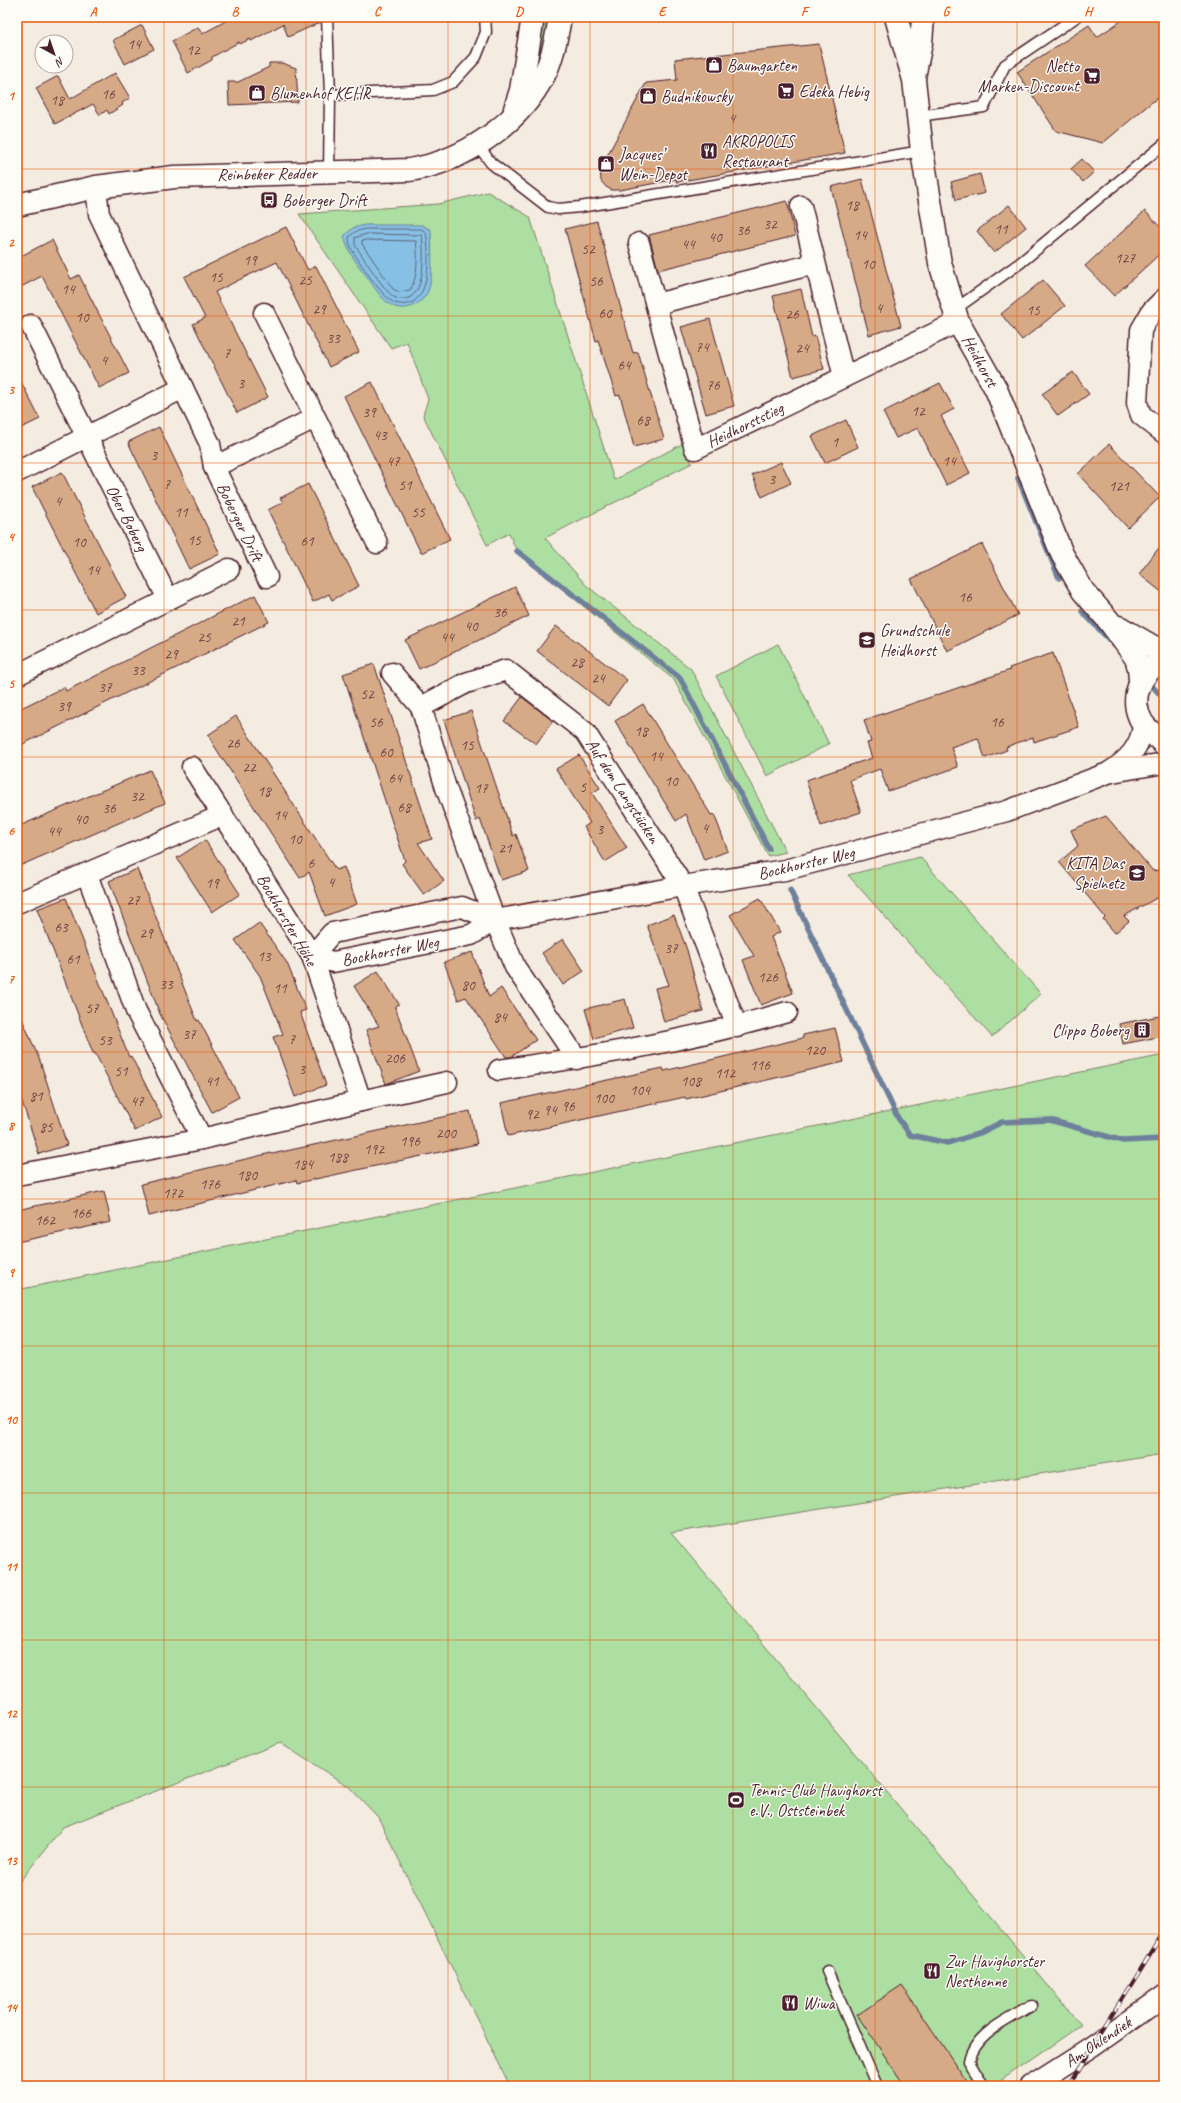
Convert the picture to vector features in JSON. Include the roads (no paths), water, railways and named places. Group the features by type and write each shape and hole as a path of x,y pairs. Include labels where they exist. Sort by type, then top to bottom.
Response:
{"street":[{"name":"Reinbeker Redder","path":"507,121 518,102 533,17"},
{"name":"Reinbeker Redder","path":"17,205 96,187 174,177 329,173 427,168 457,156 477,144 507,121 528,100 545,74 560,17"},
{"name":"Heidhorst","path":"914,80 921,43 923,17"},
{"name":"Heidhorst","path":"895,18 914,80 922,151 940,263 956,316 996,389 1062,554 1083,591 1109,621 1136,658 1140,668 1140,681 1136,703 1143,723 1164,744"},
{"name":"Boberger Drift","path":"96,187 99,214 210,444 214,467 267,576"},
{"path":"801,206 814,264 844,377"},
{"name":"Heidhorststieg","path":"639,243 696,449 844,377 956,316"},
{"path":"656,304 814,264"},
{"path":"1164,299 1152,311 1141,330 1137,402 1141,416 1164,433"},
{"path":"264,313 377,543"},
{"path":"31,325 86,437"},
{"path":"17,472 183,388"},
{"name":"Boberger Drift","path":"214,467 315,418"},
{"name":"Ober Boberg","path":"86,437 168,599"},
{"path":"17,675 229,569"},
{"name":"Heidhorst","path":"1109,621 1164,653"},
{"path":"1140,681 1155,664 1164,660"},
{"name":"Auf dem Langstücken","path":"422,707 466,683 506,670 585,732 683,886 737,1027"},
{"path":"392,673 422,707 446,788 495,920 515,967 577,1059"},
{"name":"Bockhorster Weg","path":"1108,773 1132,754 1141,738 1143,723"},
{"name":"Bockhorster Weg","path":"495,920 462,906 332,933 312,956 333,962 471,935 495,920 683,886 785,870 1007,811 1108,773 1164,763"},
{"name":"Bockhorster Höhe","path":"192,767 312,956 361,1101"},
{"path":"17,903 223,815"},
{"path":"87,874 136,1011 202,1139"},
{"path":"498,1070 577,1059 737,1027 787,1012"},
{"path":"17,1175 202,1139 447,1082"},
{"name":"Am Ohlendiek","path":"1031,2086 1092,2047 1164,1996"}],"lane":[{"path":"327,17 330,95 329,173"},
{"path":"330,95 433,90 453,82 476,57 486,32 485,17"},
{"path":"918,116 984,107 1005,65 1076,17"},
{"path":"477,144 491,163 532,197 548,207 558,209 580,207 922,151"},
{"path":"956,316 1164,144"},
{"path":"827,1971 877,2086"},
{"path":"984,2086 969,2061 972,2050 984,2035 1032,2005"}],"water":[{"path":"365,225 422,225 431,230 432,269 430,285 422,300 413,306 398,308 386,301 381,296 357,263 348,248 344,236 353,228"}],"waterway":[{"path":"1018,478 1059,578"},
{"path":"517,551 680,678 769,849"},
{"path":"1082,611 1115,646"},
{"path":"1154,688 1164,699"},
{"path":"790,890 898,1118 910,1135 948,1143 980,1133 1002,1122 1050,1120 1123,1141 1164,1139"}],"railway":[{"path":"1068,2086 1164,1931"}],"place":[{"name":"Baumgarten","path":"714,65"},
{"name":"Netto Marken-Discount","path":"1092,76"},
{"name":"Edeka Hebig","path":"786,91"},
{"name":"Blumenhof KEHR","path":"257,93"},
{"name":"Budnikowsky","path":"648,96"},
{"name":"AKROPOLIS Restaurant","path":"709,151"},
{"name":"Jacques’ Wein-Depot","path":"606,164"},
{"name":"Boberger Drift","path":"269,200"},
{"name":"Grundschule Heidhorst","path":"867,640"},
{"name":"KITA Das Spielnetz","path":"1137,873"},
{"name":"Clippo Boberg","path":"1142,1030"},
{"name":"Tennis-Club Havighorst e.V., Oststeinbek","path":"736,1800"},
{"name":"Zur Havighorster Nesthenne","path":"932,1971"},
{"name":"Wiwa","path":"790,2003"}]}
